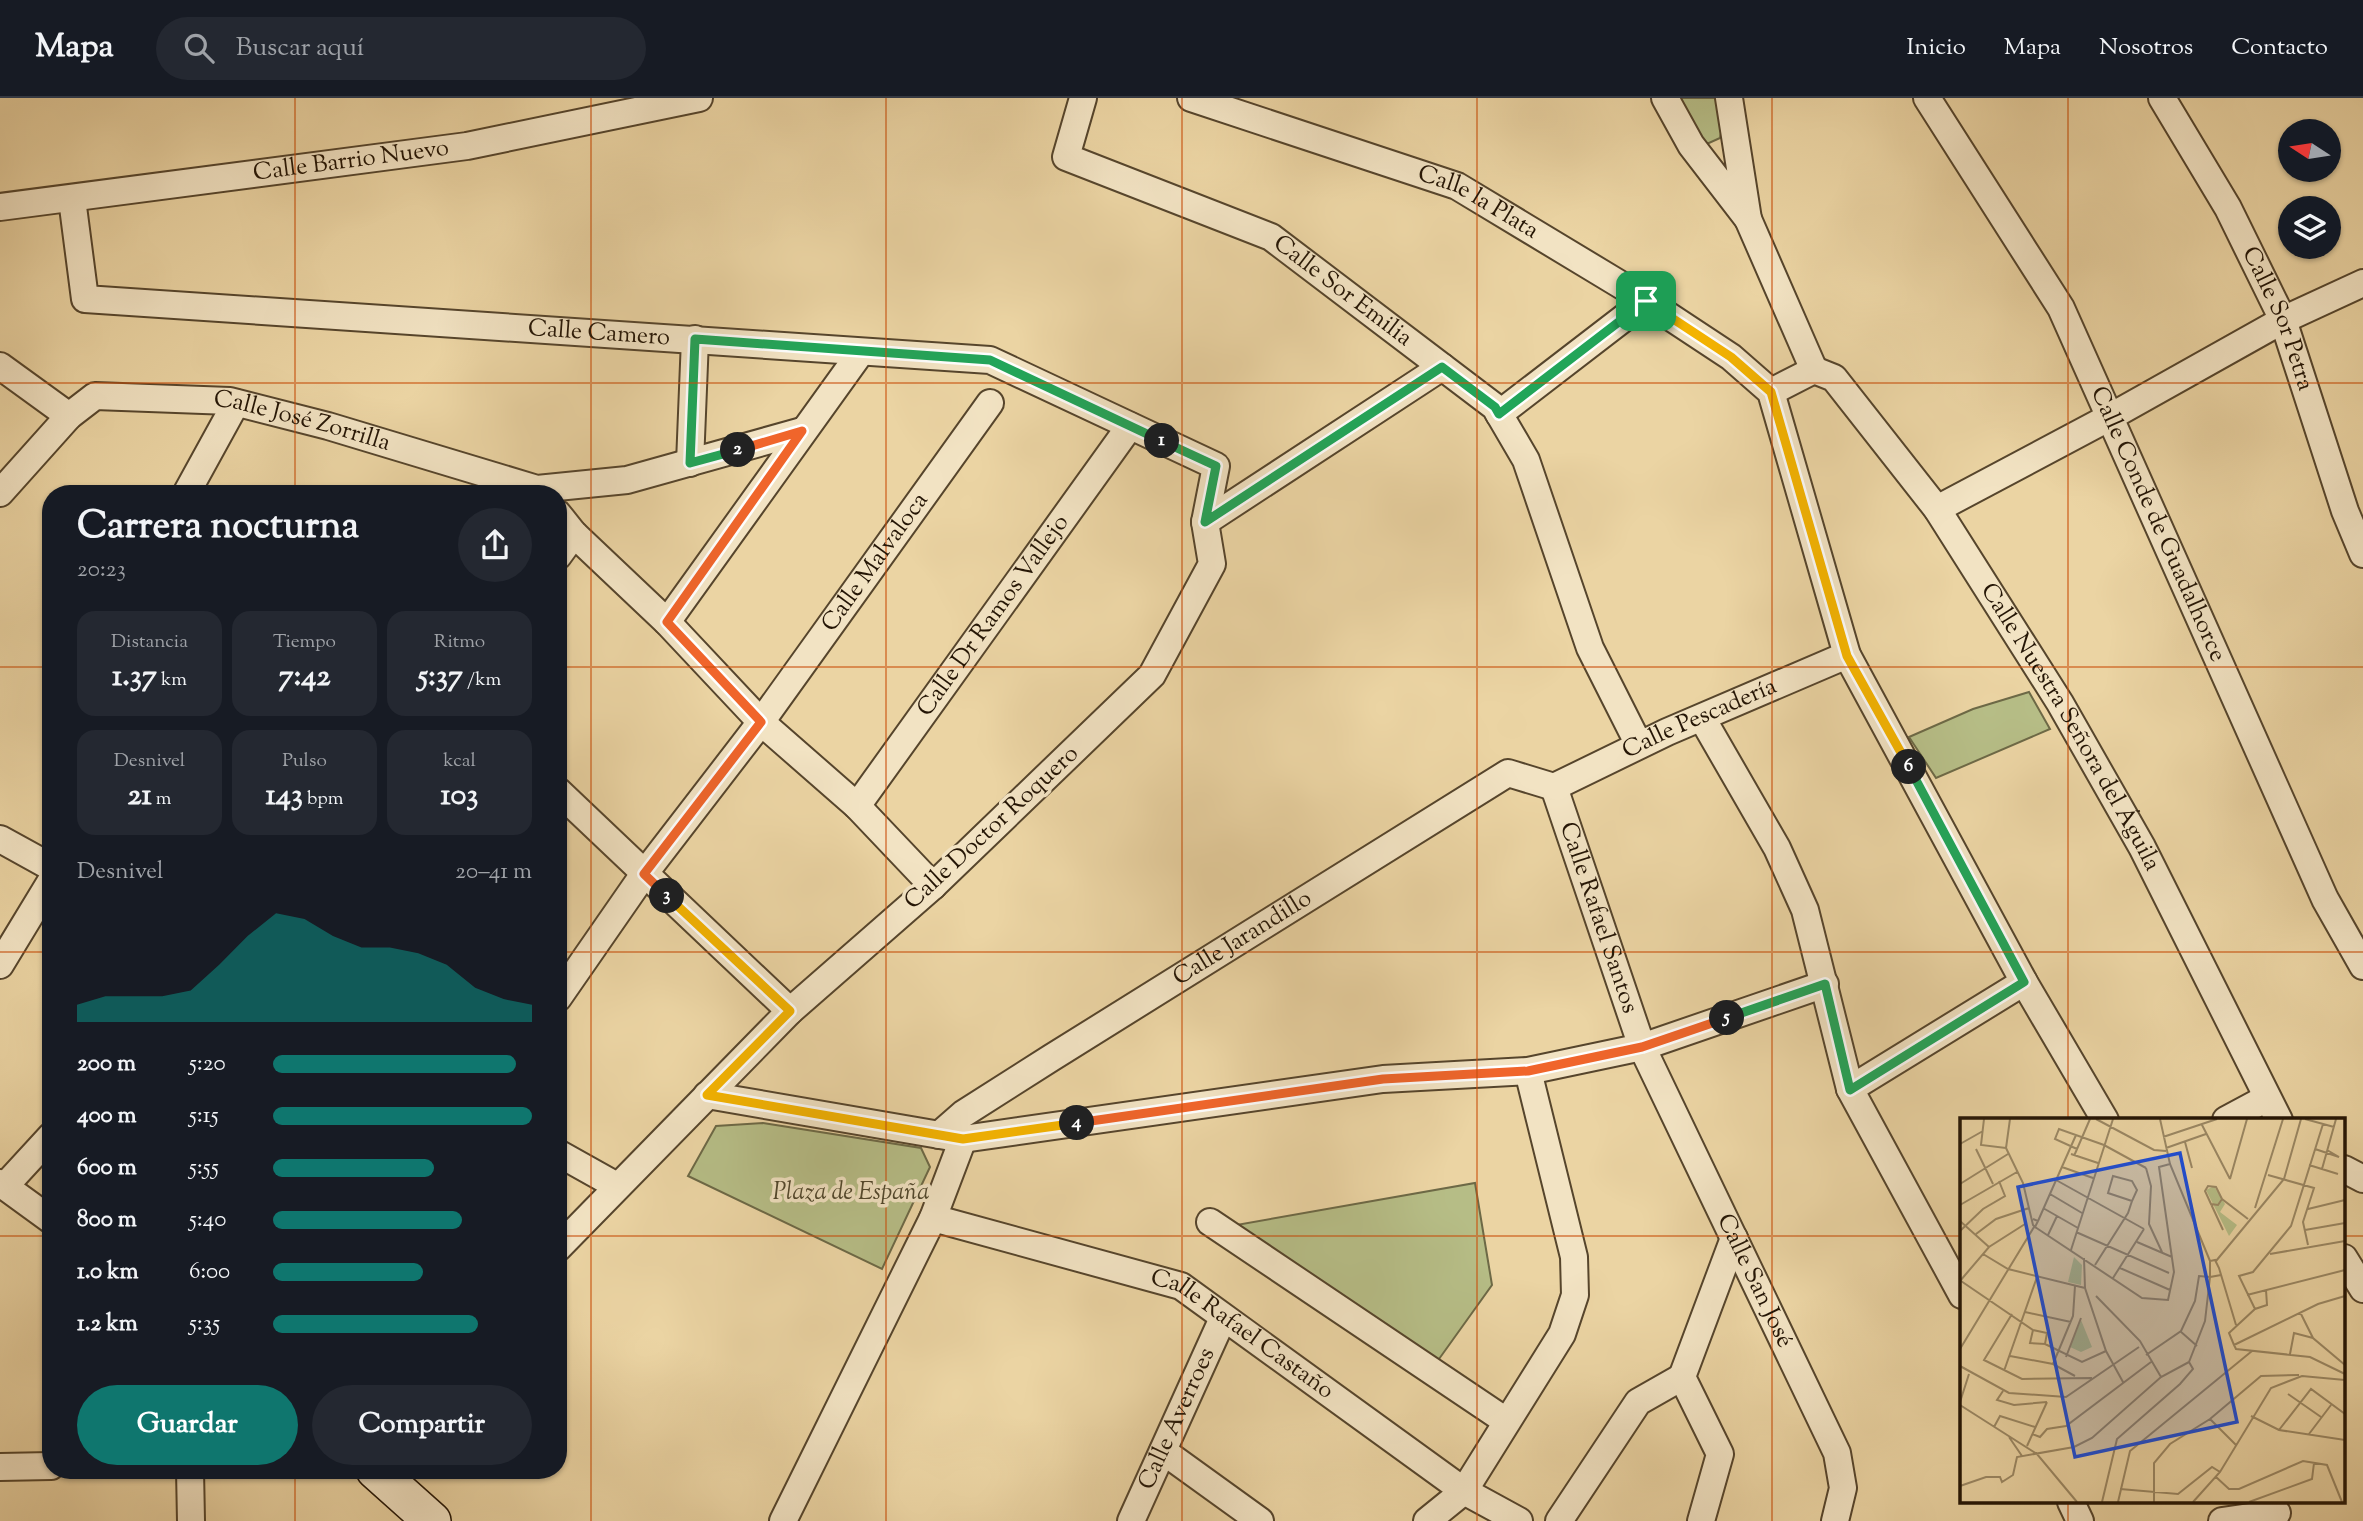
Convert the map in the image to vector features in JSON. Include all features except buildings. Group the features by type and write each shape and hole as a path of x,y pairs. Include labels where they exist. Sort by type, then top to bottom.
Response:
{"street":[{"name":"Calle Barrio Nuevo","path":"0,207 467,146 699,98"},
{"name":"Calle Sor Emilia","path":"1083,98 1066,157 1271,237 1495,407 1526,460 1590,648 1639,746"},
{"name":"Calle la Plata","path":"1191,98 1457,186 1646,301 1738,364 1771,392"},
{"path":"1665,98 1691,145 1748,219 1814,370 1771,392 1847,656 2024,982 2104,1118"},
{"path":"1729,98 1748,219"},
{"name":"Calle Conde de Guadalhorce","path":"1927,98 2061,307 2325,899 2363,965"},
{"name":"Calle Sor Petra","path":"2162,98 2228,208 2283,320 2344,511 2363,554"},
{"name":"Calle Camero","path":"72,199 85,299 990,360 1216,466 1205,522"},
{"path":"1937,509 2110,417 2283,320 2363,283"},
{"path":"1499,414 1646,301"},
{"path":"690,463 695,339"},
{"path":"667,622 861,352"},
{"path":"0,366 69,416"},
{"path":"1205,522 1442,367"},
{"name":"Calle Nuestra Señora del Águila","path":"1814,370 1834,378 1937,509 2060,703 2142,847 2273,1109"},
{"name":"Calle José Zorrilla","path":"0,493 69,416 94,396 236,403 328,426 520,485"},
{"path":"191,485 236,403"},
{"name":"Calle Malvaloca","path":"567,985 644,874 761,722 990,403"},
{"name":"Calle Dr Ramos Vallejo","path":"857,806 1130,426"},
{"path":"567,487 626,480 802,431"},
{"name":"Calle Doctor Roquero","path":"567,1239 790,1011 933,886 1153,675 1212,564 1205,522"},
{"path":"567,525 667,622 761,722 857,806 933,886"},
{"name":"Calle Pescadería","path":"1554,788 1639,746 1847,656"},
{"path":"1702,718 1777,848 1805,910 1850,1090 1960,1291"},
{"name":"Calle Jarandillo","path":"951,1137 963,1114 1508,773 1554,788"},
{"name":"Calle Rafael Santos","path":"1554,788 1642,1047"},
{"path":"567,800 790,1011"},
{"path":"0,839 42,862"},
{"path":"0,965 42,896"},
{"path":"1850,1090 2024,982"},
{"path":"707,1095 951,1137 1383,1079 1528,1071 1642,1047 1825,984"},
{"name":"Calle San José","path":"1642,1047 1837,1453 1843,1488 1835,1521"},
{"path":"1427,1521 1464,1490 1562,1334 1575,1295 1574,1257 1528,1071"},
{"path":"2235,1118 2273,1109"},
{"path":"783,1521 933,1217 951,1137"},
{"path":"42,1145 2,1184 42,1213"},
{"path":"567,1158 617,1186"},
{"name":"Calle Rafael Castaño","path":"933,1217 1181,1286 1464,1490 1519,1521"},
{"path":"1210,1223 1506,1421"},
{"path":"1559,1521 1638,1402 1682,1377 1734,1238"},
{"path":"2346,1261 2363,1289"},
{"name":"Calle Averroes","path":"1131,1521 1223,1318"},
{"path":"1682,1377 1720,1454 1701,1521"},
{"path":"1163,1451 1260,1521"},
{"path":"0,1467 42,1466"},
{"path":"190,1479 191,1521"},
{"path":"385,1479 432,1521"},
{"path":"2072,1504 2080,1521"},
{"path":"2222,1521 2276,1512"}],"green space":[{"path":"1672,98 1718,98 1723,124 1720,138 1709,143 1700,143"},
{"path":"2029,692 2050,729 1936,778 1909,737 1973,709"},
{"name":"Plaza de España","path":"763,1123 921,1148 930,1167 882,1269 688,1176 716,1126"},
{"path":"1475,1183 1492,1285 1434,1366 1225,1227"}],"route":[{"path":"1646,301 1731,357 1771,392 1847,656 2024,982 1850,1090 1825,984 1642,1047 1528,1071 1383,1079 963,1139 707,1095 790,1011 644,874 761,722 667,622 802,431 690,463 695,339 990,360 1216,466 1205,522 1442,367 1495,407 1499,414 1646,301"}]}
